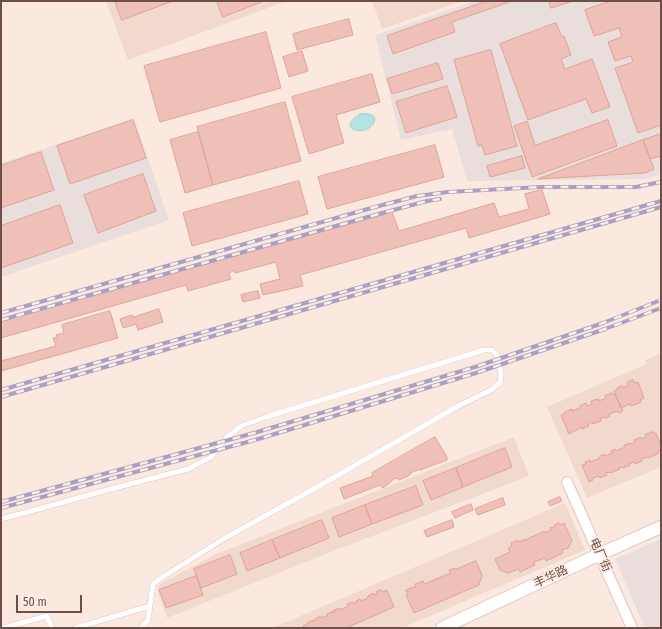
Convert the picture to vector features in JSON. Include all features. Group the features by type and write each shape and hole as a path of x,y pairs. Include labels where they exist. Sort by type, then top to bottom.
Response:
{"street":[{"name":"电厂街","path":"567,482 632,628"},
{"name":"丰华路","path":"442,628 661,527"}],"lane":[{"path":"1,519 188,469 211,457 227,437 241,426 268,416 484,350 492,350 497,355 501,374 500,383 491,390 460,405 225,538 153,584 148,620 141,628"},
{"path":"75,628 150,606"},
{"path":"3,628 47,616 52,628"}],"shaded area":[{"path":"106,1 287,1 128,60"},
{"path":"372,1 462,1 382,29"},
{"path":"475,1 661,1 661,174 646,179 467,181 452,129 401,140 375,35"},
{"path":"134,118 169,220 1,277 1,163"},
{"path":"661,353 661,467 587,498 547,407 647,364 645,360"},
{"path":"514,437 529,476 336,550 167,618 158,592 158,585 216,554"},
{"path":"565,503 585,550 402,628 272,628"},
{"path":"661,539 661,628 645,628 615,559"}],"water":[{"path":"360,114 372,115 375,118 375,121 371,127 358,131 352,128 350,124 355,117"}],"building":[{"path":"115,1 173,1 122,20"},
{"path":"217,1 264,1 223,17"},
{"path":"487,1 512,1 452,22 455,32 393,54 387,36"},
{"path":"549,1 573,1 551,8"},
{"path":"611,1 661,1 661,125 638,133 615,68 633,62 631,56 615,61 608,42 622,37 619,28 594,36 585,10"},
{"path":"349,19 353,35 297,50 293,34"},
{"path":"556,23 562,37 564,36 571,55 561,59 565,69 592,59 610,107 592,113 586,99 528,120 500,44"},
{"path":"266,32 281,88 160,122 144,66"},
{"path":"491,50 517,146 485,155 482,145 478,146 454,60"},
{"path":"302,51 308,71 289,77 283,57"},
{"path":"438,63 443,79 392,94 387,79"},
{"path":"372,74 380,102 336,115 344,143 309,154 292,97"},
{"path":"447,86 457,117 406,133 396,102"},
{"path":"285,102 301,161 213,185 197,127"},
{"path":"133,120 146,158 70,184 57,146"},
{"path":"608,120 617,146 532,177 514,126 527,121 535,145"},
{"path":"198,132 213,185 185,193 170,140"},
{"path":"661,134 661,156 650,159 643,140"},
{"path":"643,140 654,169 645,173 538,179"},
{"path":"435,145 444,177 327,209 318,177"},
{"path":"41,152 54,190 1,208 1,166"},
{"path":"522,156 525,168 490,177 487,166"},
{"path":"143,174 156,211 98,233 84,195"},
{"path":"299,181 308,214 192,246 183,213"},
{"path":"542,190 550,214 469,238 466,228 300,275 303,286 263,295 260,284 280,279 276,262 235,273 235,270 229,273 231,279 188,291 186,285 1,338 1,321 392,212 399,231 494,203 499,217 529,209 525,194"},
{"path":"60,205 73,243 1,268 1,226"},
{"path":"258,291 260,298 243,302 241,295"},
{"path":"159,309 163,322 138,330 136,324 123,328 120,319 132,315 133,317"},
{"path":"110,311 118,338 1,371 1,361 56,346 53,338 57,337 56,335 64,333 62,325"},
{"path":"633,380 634,383 638,382 644,398 640,400 641,402 631,406 630,404 621,408 614,391 622,385 623,388 628,385 627,383"},
{"path":"612,393 613,395 615,394 623,411 609,414 610,416 600,419 601,421 593,424 592,422 588,424 589,426 582,429 582,427 569,434 561,415 572,409 572,411 580,408 580,406 586,403 587,406 592,404 591,401 598,399 599,401 606,398 605,396"},
{"path":"653,432 654,434 656,433 661,446 661,450 658,451 659,453 648,458 641,459 642,461 635,464 634,462 623,468 622,467 610,473 606,473 607,475 600,478 599,476 593,478 593,480 589,482 582,465 586,464 585,462 590,460 590,462 600,458 600,456 604,454 605,456 612,453 611,451 615,449 616,451 625,447 624,445 631,444 635,442 634,440 641,437 642,439 646,437 645,435"},
{"path":"435,437 447,457 447,460 410,473 410,475 399,480 398,478 394,479 383,488 380,485 344,499 340,488 373,476 372,473"},
{"path":"505,448 512,467 463,487 456,468"},
{"path":"456,468 463,487 431,500 423,481"},
{"path":"416,486 423,505 372,524 365,505"},
{"path":"560,497 562,501 550,506 548,502"},
{"path":"503,498 505,505 478,515 475,509"},
{"path":"471,504 473,510 455,518 452,512"},
{"path":"365,505 372,524 339,537 332,518"},
{"path":"322,520 329,538 280,558 272,540"},
{"path":"452,520 454,527 427,537 424,531"},
{"path":"559,523 560,525 564,523 572,541 568,548 562,550 563,553 546,561 545,558 534,562 535,565 520,572 519,569 508,573 500,570 495,559 510,552 508,548 512,546 511,543 518,540 519,542 525,539 526,541 527,539 545,531 545,533 551,530 550,528"},
{"path":"272,540 280,558 247,571 240,553"},
{"path":"230,555 237,574 201,588 194,569"},
{"path":"476,561 482,575 479,585 414,613 406,595 408,594 406,590 416,586 415,584 423,581 424,584 451,573 449,570 456,569"},
{"path":"196,576 203,595 166,608 159,590"},
{"path":"381,590 382,592 387,590 394,607 346,628 304,628 303,626 313,620 315,621 315,619 320,616 321,618 333,611 333,613 335,612 334,610 339,608 340,610 348,606 347,604 353,602 354,604 360,599 361,601 368,598 368,596 373,593 374,595 377,594 376,592"}],"railway":[{"path":"1,313 417,196 448,192 540,187 636,187 661,182"},
{"path":"1,320 375,215 440,199"},
{"path":"1,390 661,201"},
{"path":"1,397 661,207"},
{"path":"1,502 254,433 475,367 603,323 661,300"},
{"path":"1,508 255,440 476,373 605,329 661,308"}]}
